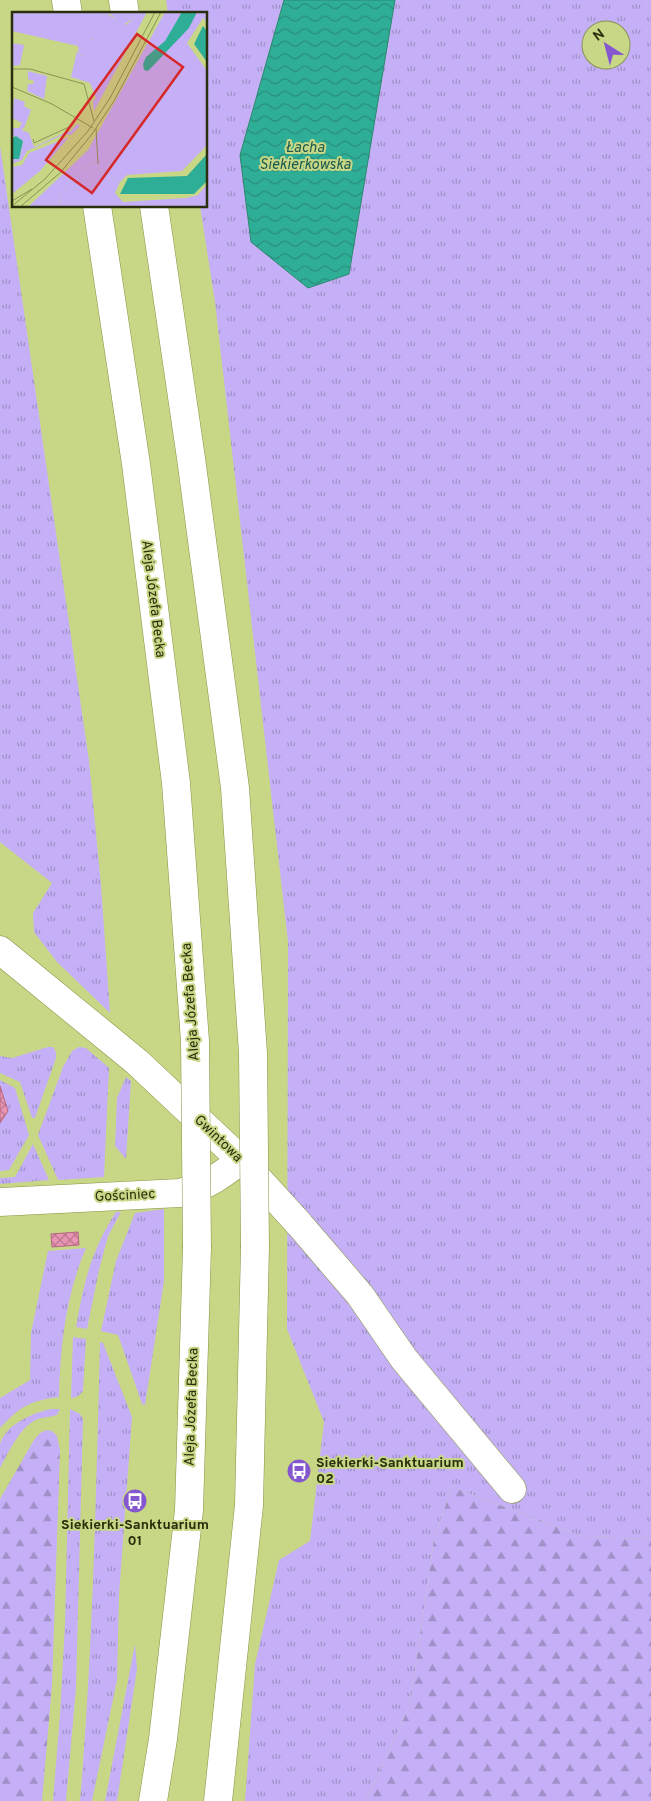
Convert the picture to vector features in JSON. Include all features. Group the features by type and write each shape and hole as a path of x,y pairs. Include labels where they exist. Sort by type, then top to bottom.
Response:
{"main road":[{"name":"Aleja Józefa Becka","path":"97,208 136,464 176,782 195,1041 197,1248 189,1510 163,1739 153,1801"},
{"path":"154,208 191,458 235,788 253,1053 255,1247 249,1505 218,1801"},
{"name":"Gwintowa","path":"0,950 137,1062 241,1160 360,1294 404,1359 512,1489"},
{"name":"Gościniec","path":"0,1202 180,1193 216,1179 241,1160"}],"green space":[{"path":"166,0 651,0 651,1539 584,1537 452,1487 434,1539 410,1705 366,1801 245,1801 255,1664 279,1560 310,1541 324,1422 287,1329 288,942 215,302 200,208 208,208 208,12 168,12"},
{"path":"0,146 89,761 101,885 110,1013 57,962 34,932 33,913 52,883 0,842"},
{"path":"53,1047 56,1052 56,1058 35,1118 32,1118 20,1082 0,1073 0,1056 12,1058"},
{"path":"79,1047 86,1048 109,1068 104,1177 58,1180 38,1135 63,1067 72,1051"},
{"path":"126,1077 131,1081 126,1159 115,1146 117,1098"},
{"path":"0,1080 15,1088 29,1135 9,1170 0,1171 0,1123 8,1111"},
{"path":"33,1144 49,1180 0,1184 0,1178 15,1177"},
{"path":"164,1209 164,1281 145,1405 142,1404 118,1335 101,1331 116,1261 135,1213"},
{"path":"116,1212 121,1212 108,1236 87,1329 76,1327 82,1296 94,1254"},
{"path":"86,1248 73,1284 65,1321 59,1397 40,1400 26,1406 14,1414 0,1428 0,1398 30,1380 31,1333 48,1251"},
{"path":"73,1337 86,1339 83,1391 78,1396 71,1398"},
{"path":"100,1342 103,1343 132,1417 119,1595 117,1680 92,1801 80,1801 91,1629"},
{"path":"51,1409 60,1409 57,1415 38,1419 26,1427 20,1433 0,1468 0,1444 8,1431 21,1420"},
{"path":"70,1409 80,1414 83,1419 76,1688 66,1801 53,1801 65,1624"},
{"path":"46,1430 52,1431 57,1436 60,1451 52,1685 42,1801 0,1801 0,1499 34,1440 40,1433"},
{"path":"452,1487 584,1537 651,1539 651,1801 366,1801 410,1705 434,1539"},
{"path":"135,1644 137,1669 117,1801 105,1801"}],"water":[{"name":"Łacha Siekierkowska","path":"284,0 395,0 349,274 308,288 251,242 240,155"}],"building":[{"path":"0,1086 8,1111 0,1123"},
{"path":"78,1232 79,1245 52,1247 51,1234"}],"place":[{"name":"Siekierki-Sanktuarium 02","path":"299,1471"},
{"name":"Siekierki-Sanktuarium 01","path":"135,1501"}]}
